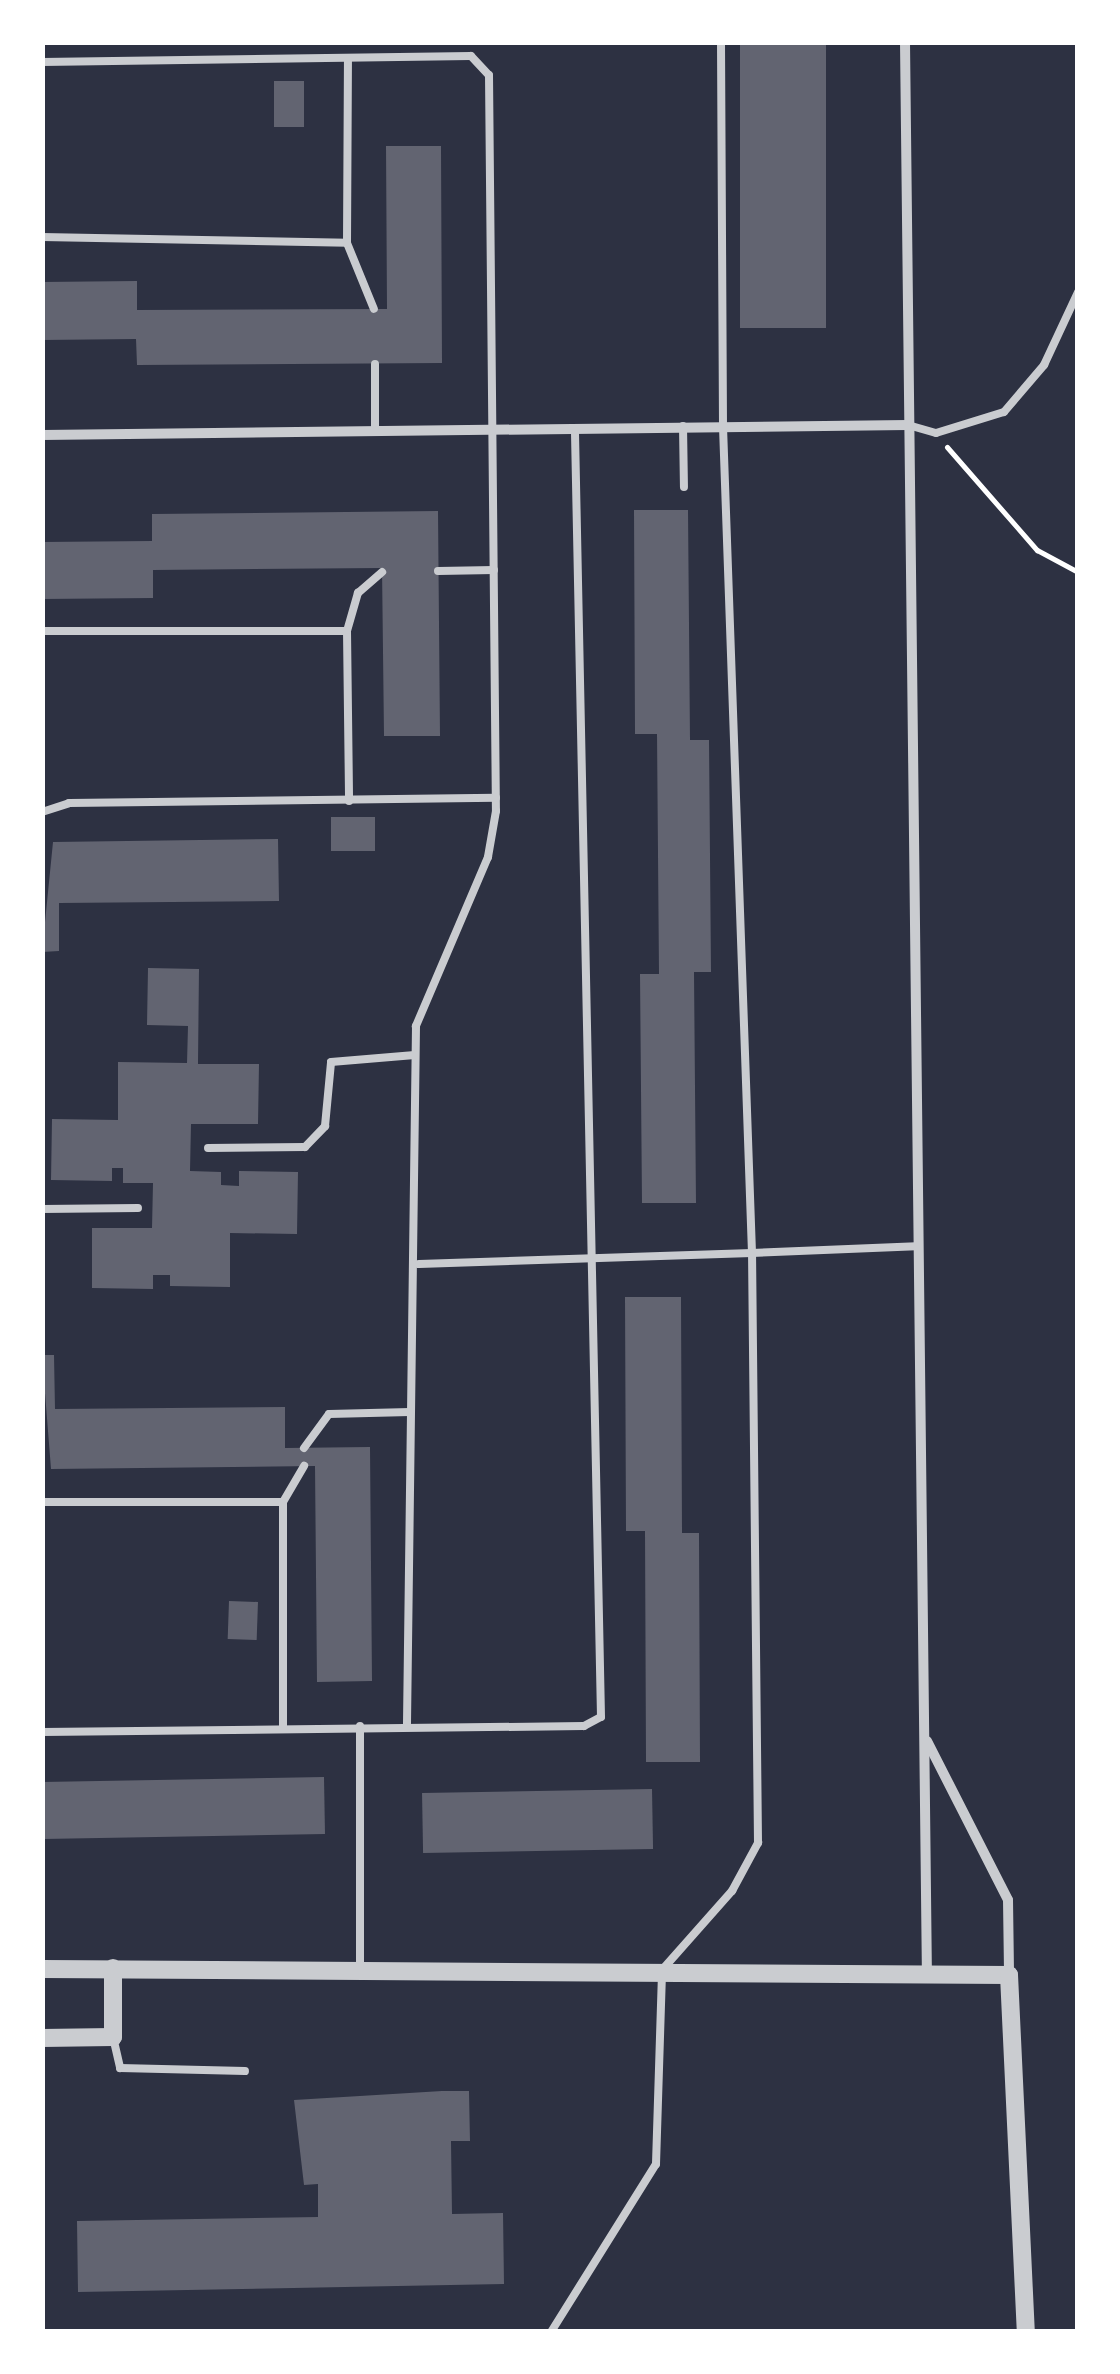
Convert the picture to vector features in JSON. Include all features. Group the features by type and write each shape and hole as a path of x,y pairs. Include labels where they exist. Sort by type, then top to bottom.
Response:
{"street":[{"path":"905,42 926,1974"},
{"path":"42,435 908,425"},
{"path":"926,1740 1008,1900 1026,2332"},
{"path":"42,1969 360,1966 1009,1975"},
{"path":"42,2038 113,2036 113,1968"}],"lane":[{"path":"551,2332 656,2164 662,1970 732,1891 758,1843 752,1253 723,426 721,42"},
{"path":"42,62 471,56 489,75 496,798 488,856 424,994 415,1055 419,1264 410,1412 407,1726"},
{"path":"348,58 346,243 374,309"},
{"path":"42,238 346,243"},
{"path":"908,425 936,433 1004,412 1044,365 1078,292"},
{"path":"375,364 375,432"},
{"path":"684,426 684,488"},
{"path":"42,1732 584,1726 601,1717 587,1258 575,428"},
{"path":"438,571 494,570"},
{"path":"349,801 347,630 358,594 382,572"},
{"path":"42,631 347,630"},
{"path":"42,812 69,802 496,798"},
{"path":"208,1148 305,1147 325,1126 332,1062 415,1055"},
{"path":"42,1209 138,1208"},
{"path":"419,1264 916,1246"},
{"path":"304,1448 329,1414 410,1412"},
{"path":"283,1727 282,1502 304,1466"},
{"path":"42,1502 282,1502"},
{"path":"360,1726 360,1966"},
{"path":"113,2036 120,2068 245,2071"}],"path":[{"path":"936,433 1036,550 1078,572"}],"building":[{"path":"740,42 826,42 826,328 740,328"},
{"path":"274,81 304,81 304,127 274,127"},
{"path":"386,146 441,146 442,363 137,365 136,339 42,340 42,282 137,281 137,310 387,309"},
{"path":"634,510 688,510 690,740 709,740 711,972 694,972 696,1203 642,1203 640,974 659,974 657,734 635,734"},
{"path":"438,511 440,736 384,736 382,568 153,570 153,598 42,599 42,542 152,541 152,514"},
{"path":"331,817 375,817 375,851 331,851"},
{"path":"278,839 279,901 59,903 59,951 42,952 53,842"},
{"path":"148,968 199,969 198,1064 259,1064 258,1124 191,1124 190,1171 221,1172 221,1185 239,1186 239,1171 298,1172 297,1234 230,1233 230,1287 170,1286 170,1275 153,1275 153,1289 92,1288 92,1228 152,1228 153,1183 123,1183 123,1168 112,1168 112,1181 51,1180 52,1119 118,1120 118,1062 187,1063 188,1026 147,1025"},
{"path":"625,1297 681,1297 682,1533 699,1533 700,1762 646,1762 645,1531 626,1531"},
{"path":"42,1355 54,1355 55,1409 285,1407 285,1448 370,1447 372,1681 317,1682 315,1466 51,1469"},
{"path":"229,1601 258,1602 257,1640 228,1639"},
{"path":"324,1777 325,1834 43,1839 42,1782"},
{"path":"652,1789 653,1849 423,1853 422,1793"},
{"path":"469,2091 470,2141 451,2141 452,2214 503,2213 504,2284 78,2292 77,2221 318,2217 318,2184 304,2185 294,2100"}]}
